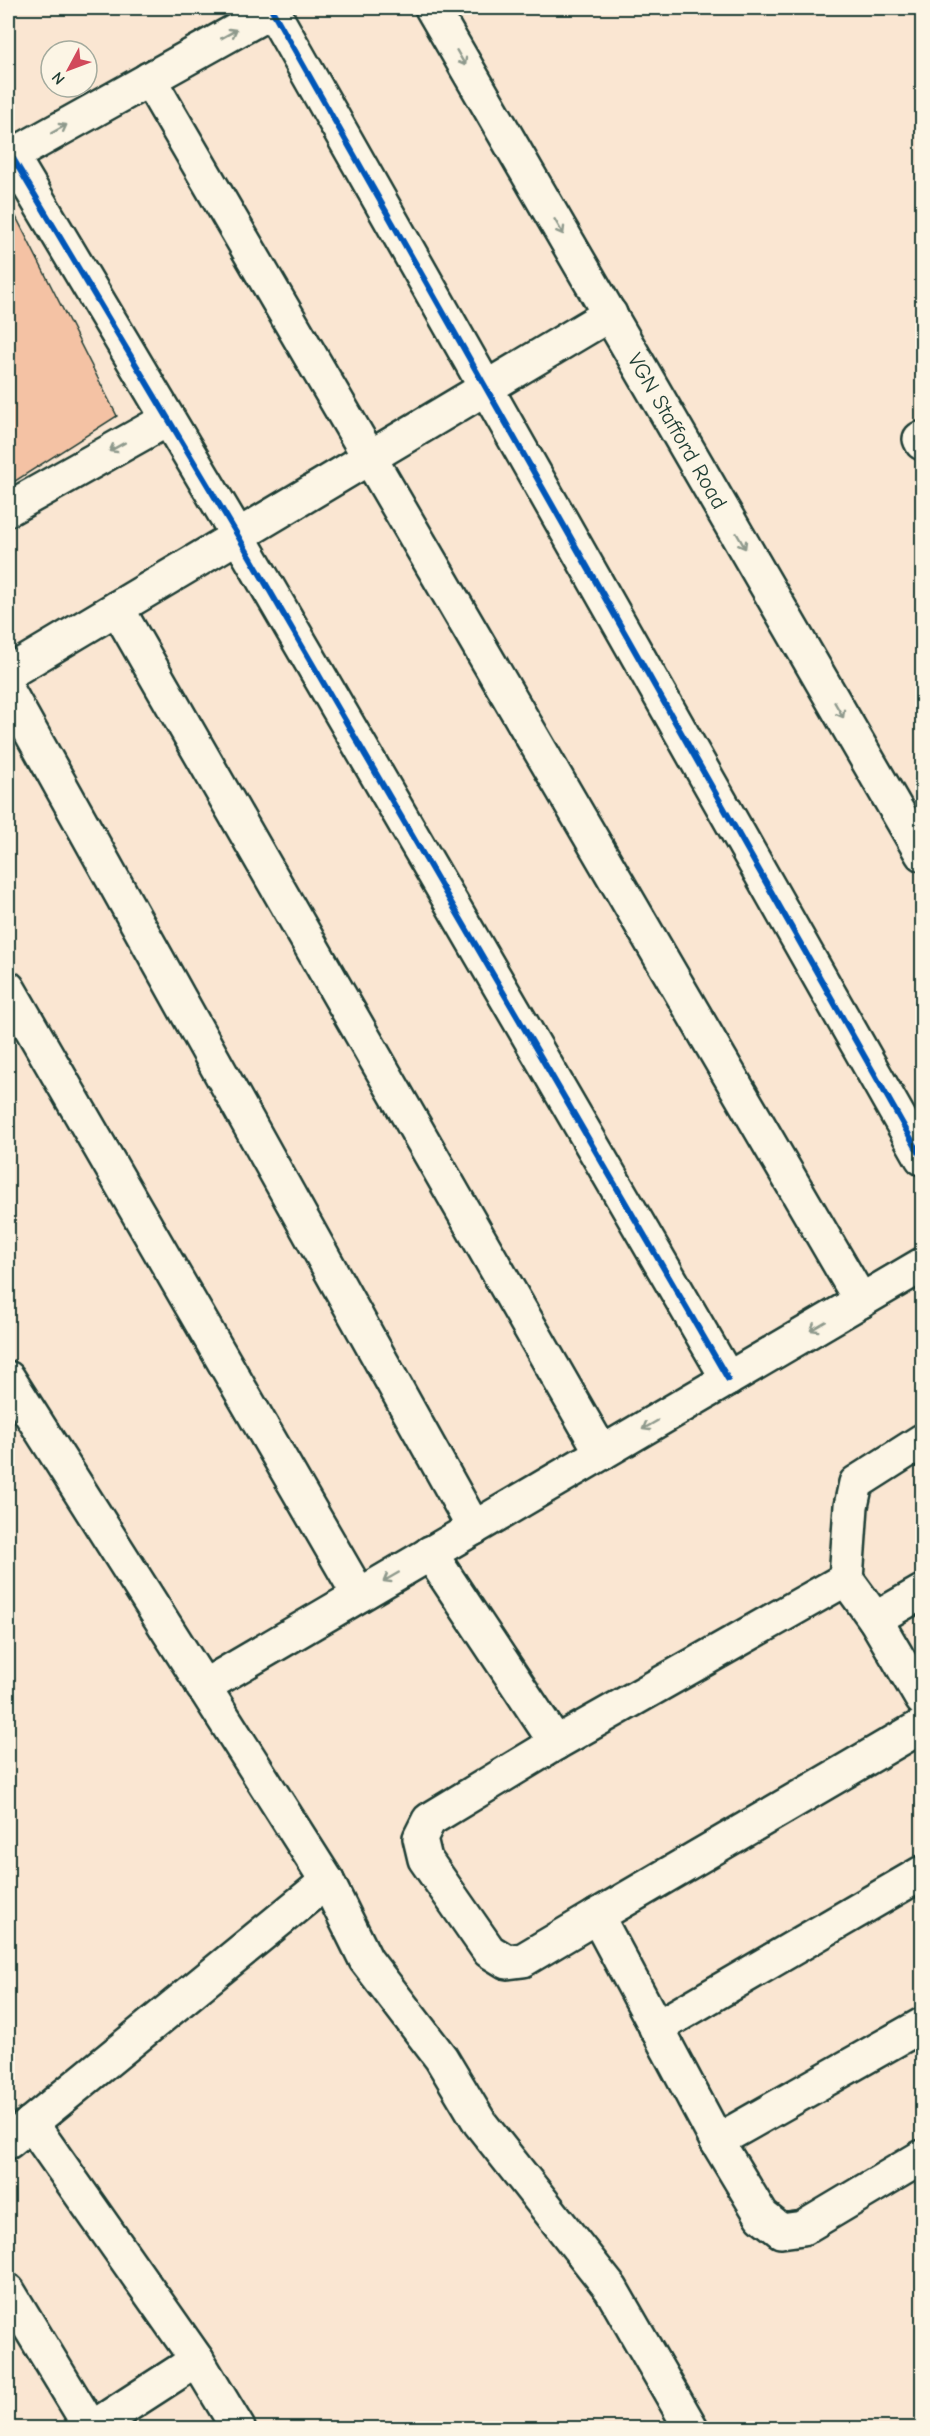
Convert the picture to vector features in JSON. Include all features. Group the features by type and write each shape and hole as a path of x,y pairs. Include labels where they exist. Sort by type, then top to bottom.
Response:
{"street":[{"name":"VGN Stafford Road","path":"432,8 922,854"},
{"path":"728,1379 238,536 9,157 274,9 485,388 922,1158"},
{"path":"149,79 861,1301"},
{"path":"8,673 610,314"},
{"path":"8,509 168,419"},
{"path":"117,608 602,1453"},
{"path":"8,691 474,1528"},
{"path":"8,988 359,1595"},
{"path":"203,1687 861,1301 921,1270"},
{"path":"8,1378 327,1881 366,1960 441,2058 480,2123 611,2289 691,2428"},
{"path":"922,1441 856,1483 846,1579 875,1619 922,1699"},
{"path":"430,1553 556,1743"},
{"path":"846,1579 556,1743 429,1820 420,1838 426,1858 489,1951 507,1962 523,1960 922,1726"},
{"path":"875,1619 922,1592"},
{"path":"656,2028 922,1873"},
{"path":"238,2428 197,2360 19,2132 327,1881"},
{"path":"597,1917 717,2141 762,2216 781,2231 803,2228 922,2157"},
{"path":"717,2141 922,2025"},
{"path":"8,2291 91,2428 197,2360"}],"building":[{"path":"8,201 117,416 9,485 8,483"}],"cycle path":[{"path":"272,10 922,1158"},
{"path":"11,155 238,536 728,1379"}]}
